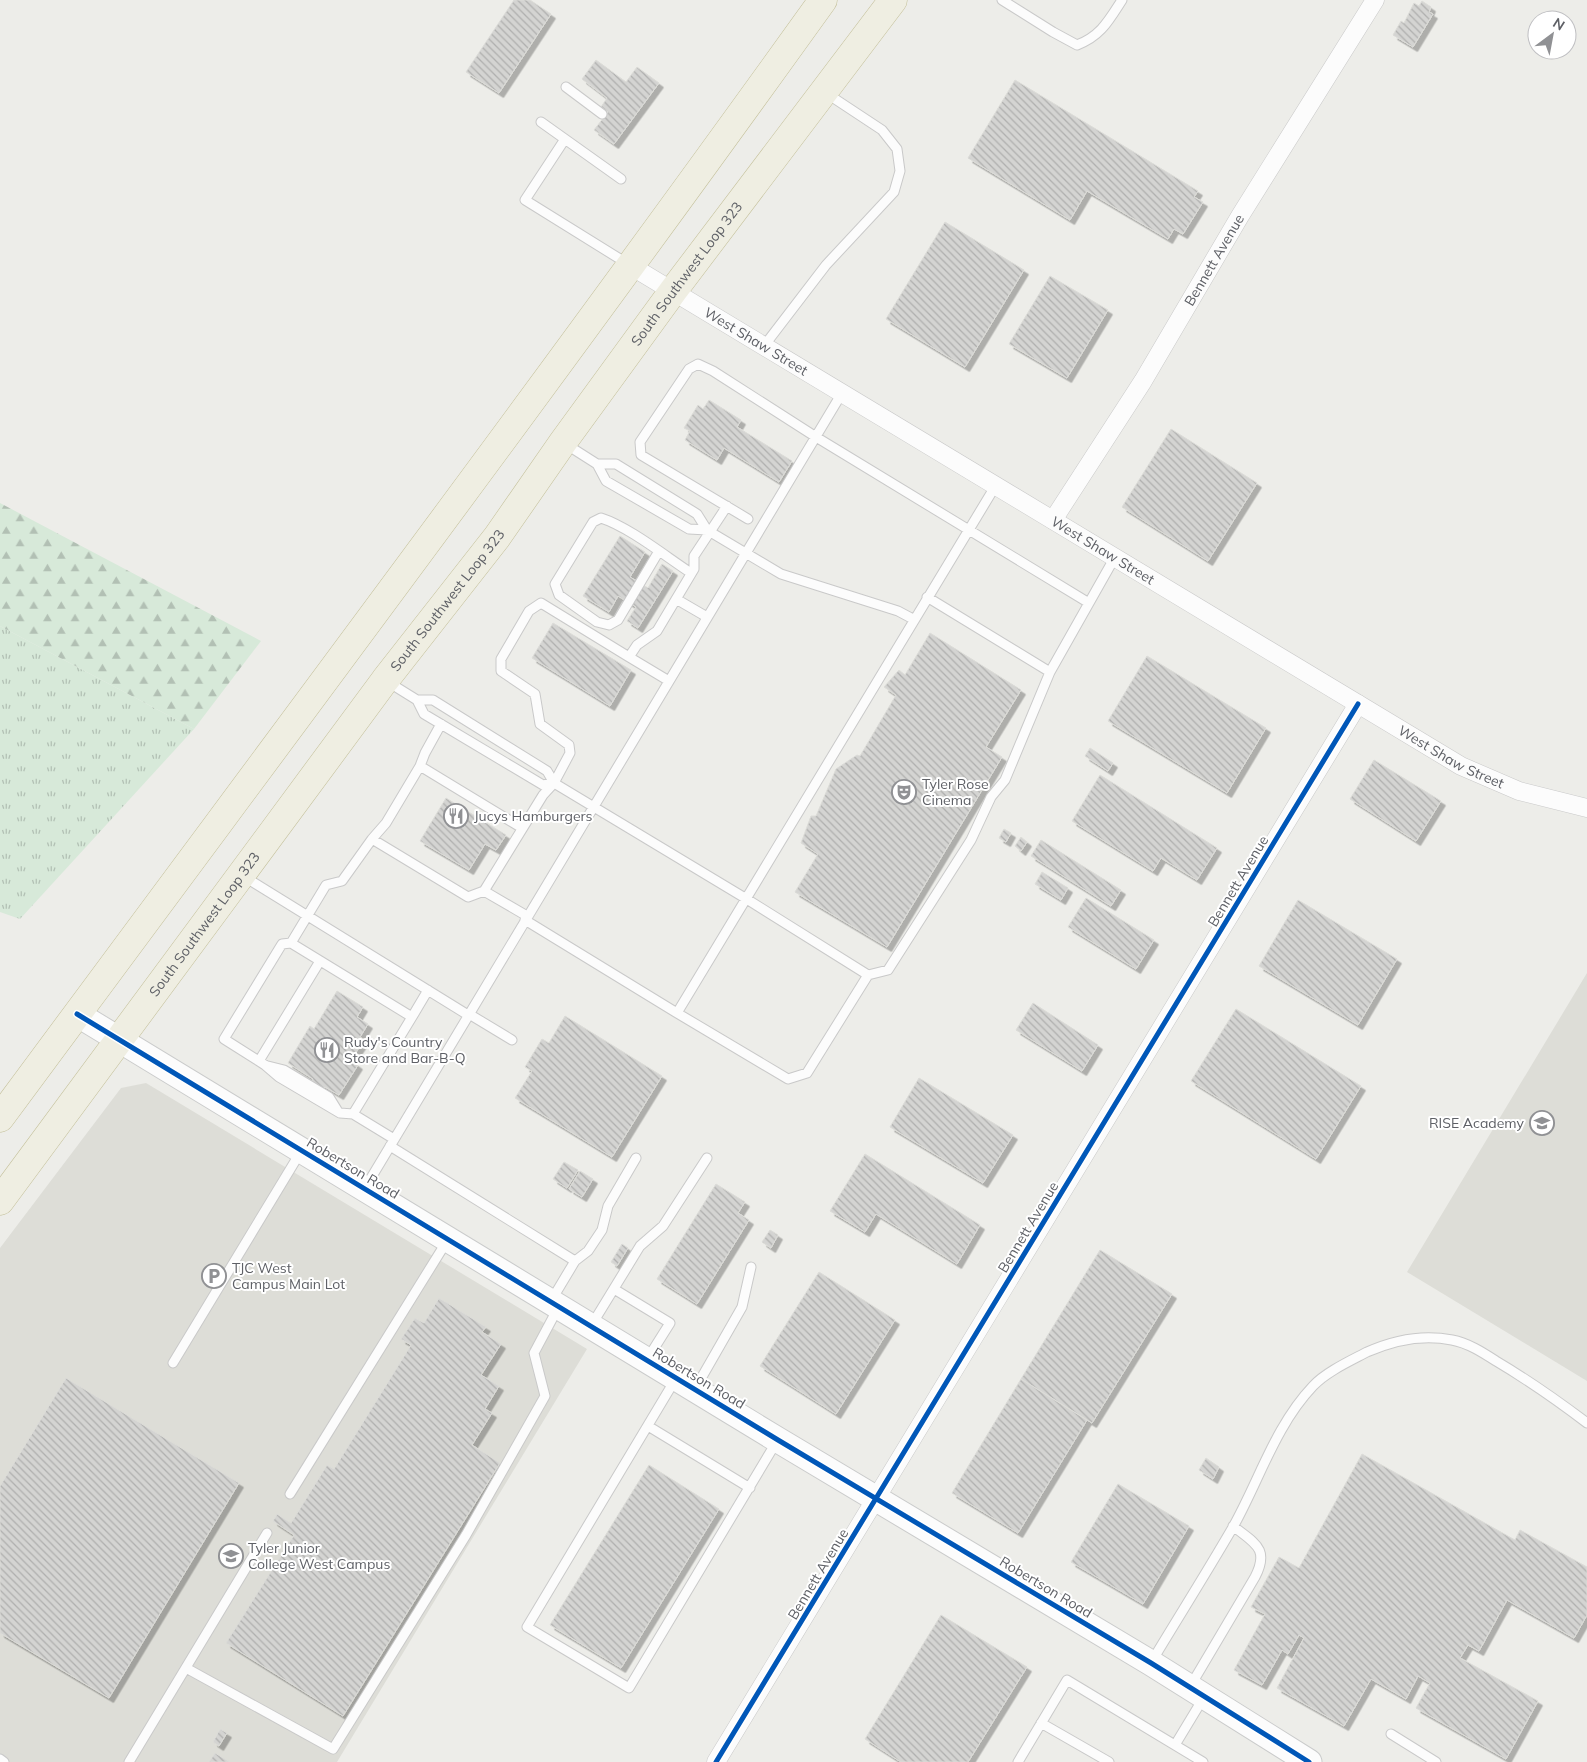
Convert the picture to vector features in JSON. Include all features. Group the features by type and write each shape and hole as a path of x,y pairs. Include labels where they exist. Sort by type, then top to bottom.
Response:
{"highway":[{"path":"0,1118 348,651 631,266 823,0"},
{"name":"South Southwest Loop 323","path":"0,1201 385,680 496,537 562,442 673,291 893,0"}],"street":[{"name":"Bennett Avenue","path":"1053,520 1143,380 1240,216 1375,0"},
{"name":"West Shaw Street","path":"631,266 1461,766 1498,783 1538,797 1587,808"},
{"name":"Bennett Avenue","path":"716,1762 1358,704"},
{"name":"Robertson Road","path":"77,1014 778,1440 1151,1663 1309,1762"}],"lane":[{"path":"1002,0 1077,45 1100,32 1122,0"},
{"path":"566,87 602,114"},
{"path":"764,346 826,265 894,192 900,171 897,149 882,130 824,92"},
{"path":"541,122 621,179"},
{"path":"565,139 525,200 631,266"},
{"path":"748,518 641,455 640,442 689,369 698,364 713,371 816,437 1089,602"},
{"path":"365,1188 842,393"},
{"path":"562,442 597,464 606,481 689,529 709,531"},
{"path":"597,464 616,464 697,514 709,531 781,574 898,611 913,619"},
{"path":"677,1013 913,619 996,485"},
{"path":"629,657 637,645 657,631 694,568 694,556 727,506"},
{"path":"659,551 618,620 608,625 597,622 559,595 555,584 593,522 601,518 612,522 659,551 691,573"},
{"path":"484,891 677,1013 788,1079 807,1073 868,975 888,970 971,840 991,798 1005,780 1050,672 1115,558"},
{"path":"927,597 1050,672"},
{"path":"676,598 707,617"},
{"path":"372,839 468,897 484,891 542,795 554,783 570,753 568,744 540,724 535,694 501,672 501,659 529,611 541,603 669,681"},
{"path":"385,680 417,700 424,714 542,785 554,783"},
{"path":"417,700 433,700 547,771 554,783 745,898 868,975"},
{"path":"291,943 326,885 342,882 372,839 386,823 420,766 441,724"},
{"path":"420,766 522,828"},
{"path":"241,875 512,1040"},
{"path":"412,1017 291,943 282,944 224,1039 262,1063 279,1077 340,1113 353,1114 392,1143 575,1261"},
{"path":"262,1063 320,961"},
{"path":"353,1114 428,990"},
{"path":"173,1363 302,1150"},
{"path":"186,1668 333,1749 466,1535 545,1396 534,1353 575,1261 588,1251 602,1230 608,1206 636,1158"},
{"path":"591,1326 640,1246 663,1226 707,1158"},
{"path":"290,1494 448,1239"},
{"path":"751,1267 742,1307 686,1383 648,1426 527,1627 629,1688 778,1440"},
{"path":"614,1289 670,1323 648,1360"},
{"path":"1151,1663 1233,1526 1282,1429 1297,1405 1314,1384 1347,1362 1386,1345 1408,1338 1433,1336 1454,1340 1473,1347 1515,1372 1587,1423"},
{"path":"648,1426 750,1488"},
{"path":"1175,1744 1197,1692 1262,1562 1258,1546 1233,1526"},
{"path":"129,1762 267,1533"},
{"path":"1018,1762 1067,1680 1202,1762"},
{"path":"1041,1723 1109,1762"},
{"path":"1390,1734 1436,1762"},
{"path":"0,1759 4,1762"}],"shaded area":[{"name":"RISE Academy","path":"1587,973 1587,1381 1407,1272"},
{"name":"Tyler Junior College West Campus","path":"146,1083 587,1349 337,1762 0,1762 0,1248 121,1088"}],"green space":[{"path":"0,503 261,641 194,729 0,626"},
{"path":"0,626 194,729 20,919 0,912"}],"building":[{"path":"514,0 530,0 551,14 499,93 466,72"},
{"path":"1422,1 1431,7 1429,12 1433,14 1413,47 1393,35 1401,21 1404,23 1414,3 1419,6"},
{"path":"596,60 626,82 637,67 659,83 614,144 594,130 608,112 601,107 607,98 582,79"},
{"path":"1015,80 1198,191 1194,197 1203,202 1183,234 1174,229 1168,239 1087,191 1070,220 968,158"},
{"path":"945,222 1024,270 965,367 886,319"},
{"path":"1050,276 1108,310 1067,378 1009,344"},
{"path":"709,400 741,420 737,427 792,461 779,482 724,448 717,460 685,440 690,431 684,428 698,405 703,409"},
{"path":"1171,429 1257,483 1208,561 1122,507"},
{"path":"620,536 645,552 630,577 648,588 662,564 673,571 638,628 627,621 636,607 618,596 609,612 583,596"},
{"path":"553,623 631,670 610,706 532,658"},
{"name":"Tyler Rose Cinema","path":"930,633 1021,690 986,747 1002,757 887,947 795,892 818,854 801,843 811,816 816,816 836,769 857,755 860,756 896,695 884,687 899,670 905,675"},
{"path":"1147,656 1266,728 1227,793 1108,721"},
{"path":"1090,748 1113,763 1108,771 1085,756"},
{"path":"1374,760 1441,801 1416,841 1350,799"},
{"path":"1100,775 1217,848 1197,880 1161,858 1153,871 1072,821"},
{"name":"Jucys Hamburgers","path":"446,798 506,835 496,850 485,844 469,870 420,841"},
{"path":"1004,829 1011,833 1006,842 999,838"},
{"path":"1021,837 1027,842 1021,851 1015,846"},
{"path":"1041,840 1121,890 1111,906 1031,856"},
{"path":"1042,872 1068,888 1061,900 1035,884"},
{"path":"1086,898 1154,940 1136,969 1068,927"},
{"path":"1298,900 1397,959 1358,1025 1259,966"},
{"name":"Rudy's Country Store and Bar-B-Q","path":"337,991 363,1007 357,1017 368,1024 360,1037 364,1040 351,1060 358,1065 339,1095 325,1087 323,1090 310,1084 313,1079 288,1063 310,1026 314,1029"},
{"path":"1033,1003 1098,1045 1082,1071 1016,1030"},
{"path":"1236,1009 1361,1086 1316,1159 1191,1081"},
{"path":"565,1016 662,1076 612,1157 515,1098 532,1071 525,1067 542,1039 549,1043"},
{"path":"919,1078 1013,1135 983,1183 890,1127"},
{"path":"865,1154 980,1225 957,1264 876,1214 865,1232 830,1211"},
{"path":"564,1162 578,1170 567,1188 553,1179"},
{"path":"580,1171 593,1179 582,1197 569,1189"},
{"path":"716,1184 745,1202 738,1213 749,1220 697,1304 657,1279"},
{"path":"770,1230 778,1235 771,1248 762,1242"},
{"path":"622,1244 628,1248 617,1266 611,1262"},
{"path":"1100,1250 1172,1294 1092,1423 1021,1379"},
{"path":"819,1272 895,1320 836,1414 760,1366"},
{"path":"439,1298 486,1327 482,1332 501,1344 481,1375 499,1386 485,1409 492,1413 472,1445 500,1463 343,1716 226,1643 294,1535 273,1521 277,1514 291,1523 327,1465 334,1469 411,1345 401,1339 415,1318 424,1323"},
{"path":"66,1378 239,1483 109,1698 0,1633 0,1486"},
{"path":"1021,1379 1087,1420 1018,1533 952,1493"},
{"path":"1362,1454 1515,1540 1520,1530 1587,1567 1587,1615 1574,1638 1507,1600 1479,1651 1468,1645 1460,1658 1538,1701 1506,1759 1416,1708 1430,1683 1418,1676 1406,1699 1371,1679 1344,1726 1277,1688 1304,1638 1299,1635 1288,1654 1282,1650 1262,1685 1234,1670 1265,1614 1251,1607 1279,1557 1299,1568"},
{"path":"1206,1458 1219,1467 1213,1479 1199,1470"},
{"path":"649,1465 719,1509 621,1668 550,1625"},
{"path":"1118,1484 1189,1526 1143,1604 1071,1562"},
{"path":"941,1615 1027,1667 968,1762 901,1762 865,1739"},
{"path":"220,1729 227,1733 219,1746 213,1742"},
{"path":"215,1753 230,1762 209,1762"}],"cycle path":[{"path":"716,1762 1358,704"},
{"path":"77,1014 778,1440 1151,1663 1309,1762"}],"place":[{"name":"Tyler Rose Cinema","path":"904,792"},
{"name":"Jucys Hamburgers","path":"456,816"},
{"name":"Rudy's Country Store and Bar-B-Q","path":"327,1050"},
{"name":"RISE Academy","path":"1542,1123"},
{"name":"TJC West Campus Main Lot","path":"214,1276"},
{"name":"Tyler Junior College West Campus","path":"231,1556"}]}
